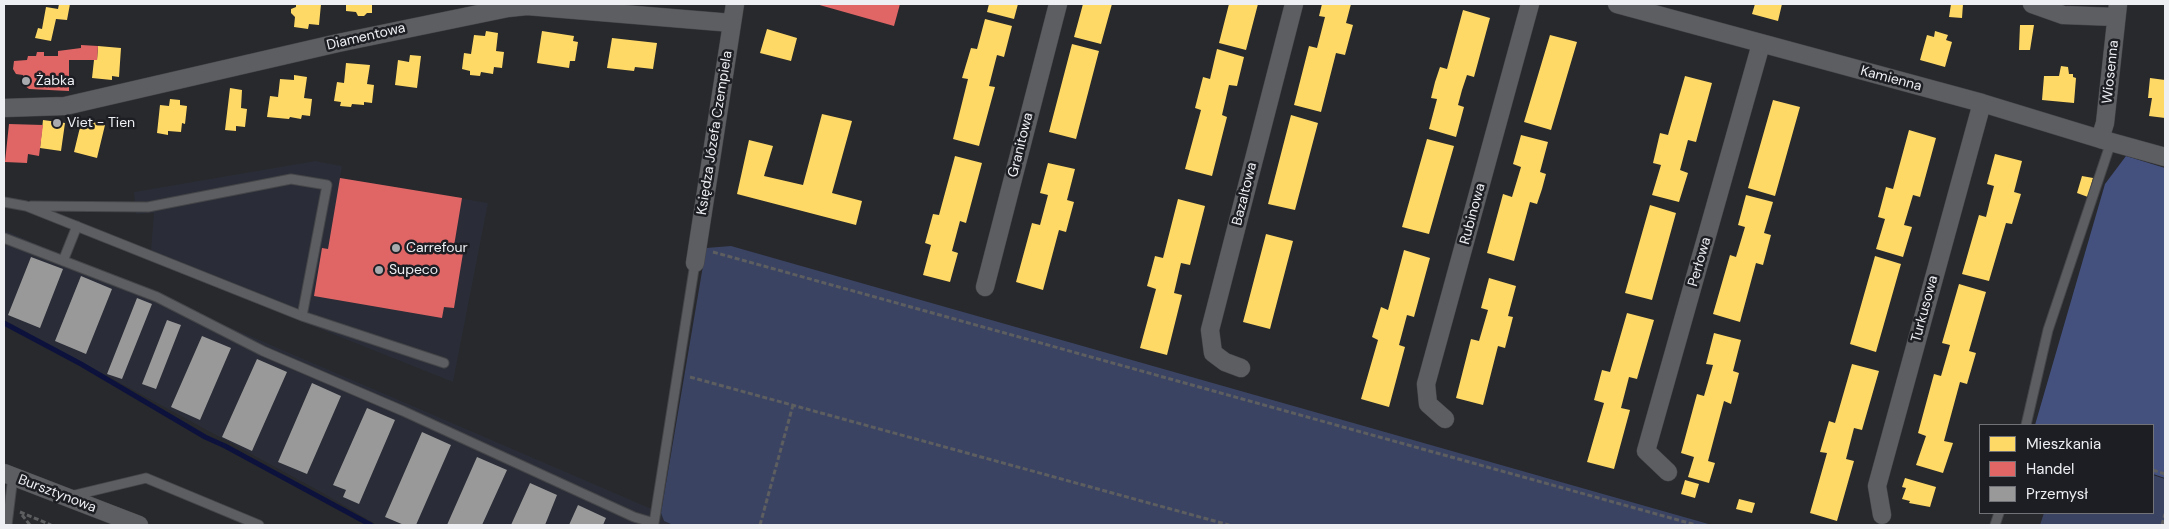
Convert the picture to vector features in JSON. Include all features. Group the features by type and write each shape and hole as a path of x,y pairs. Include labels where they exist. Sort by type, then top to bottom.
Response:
{"street":[{"name":"Księdza Józefa Czempiela","path":"696,255 735,4"},
{"name":"Granitowa","path":"985,287 1058,4"},
{"name":"Bazaltowa","path":"1241,368 1225,362 1213,353 1210,330 1294,4"},
{"name":"Rubinowa","path":"1445,419 1428,404 1426,384 1530,4"},
{"name":"Kamienna","path":"1616,4 1982,103 2105,141 2165,157"},
{"path":"2032,4 2063,14 2117,10"},
{"name":"Diamentowa","path":"4,108 65,106 338,43 508,8 527,6 732,23"},
{"name":"Wiosenna","path":"2105,141 2105,123 2117,10"},
{"name":"Perłowa","path":"1668,472 1646,451 1761,44"},
{"name":"Turkusowa","path":"1882,515 1877,486 1982,103"},
{"name":"Bursztynowa","path":"8,474 139,525"}],"lane":[{"path":"2026,424 2048,330 2105,141"},
{"path":"4,202 26,206 148,207 291,179 327,185 302,316"},
{"path":"26,206 302,316 444,363"},
{"path":"63,261 77,226"},
{"path":"4,238 157,297 263,351 403,410 634,517 654,524 696,255"},
{"path":"7,525 10,499 8,474"},
{"path":"66,497 146,478 259,525"}],"path":[{"path":"696,255 784,271 1696,525"},
{"path":"677,374 1229,525"},
{"path":"760,525 793,405"},
{"path":"10,499 30,525"},
{"path":"22,514 51,525"},
{"path":"2162,525 2165,514"}],"shaded area":[{"path":"2126,156 2165,168 2165,478 2154,474 2154,424 2035,424 2105,184"},
{"path":"315,161 342,166 340,178 488,203 453,382 150,261 154,213 136,214 134,192"},
{"path":"4,230 661,513 664,521 673,525 377,525 321,492 4,320"},
{"path":"731,246 1712,525 673,525 664,521 661,513 706,248"},
{"path":"2154,475 2165,479 2165,525 2040,525 2044,514 2154,514"}],"building: Mieszkania":[{"path":"59,4 70,4 67,20 56,19 51,41 35,38 38,28 42,29 46,7 58,9"},
{"path":"296,4 321,4 319,25 309,24 308,29 294,27 295,17 291,13 291,9 296,7"},
{"path":"346,4 372,4 372,13 358,16 356,12 346,11"},
{"path":"989,4 1018,4 1014,19 987,12"},
{"path":"1083,4 1112,4 1101,44 1074,37"},
{"path":"1229,4 1258,4 1246,50 1219,43"},
{"path":"1322,4 1351,4 1346,23 1353,25 1345,55 1336,53 1321,112 1294,105 1309,46 1317,48 1325,17 1319,16"},
{"path":"1755,4 1782,4 1778,21 1752,14"},
{"path":"1951,4 1963,4 1962,18 1949,17"},
{"path":"1463,10 1490,18 1474,77 1467,75 1462,90 1458,105 1464,107 1456,137 1429,129 1437,99 1431,98 1435,82 1440,67 1447,69"},
{"path":"985,19 1012,26 1004,57 997,55 989,86 995,87 979,146 953,139 968,79 962,78 971,48 977,49"},
{"path":"2020,25 2034,25 2030,50 2019,50"},
{"path":"767,29 797,38 791,61 760,53"},
{"path":"486,31 498,33 496,51 504,52 502,68 494,67 493,74 481,72 480,76 470,75 470,71 462,69 464,53 471,54 474,35 485,36"},
{"path":"542,31 574,36 573,41 578,42 575,61 570,61 569,68 537,63"},
{"path":"1935,31 1948,35 1946,40 1952,42 1945,67 1920,60 1927,35 1934,37"},
{"path":"1550,35 1577,42 1551,130 1524,122"},
{"path":"612,38 657,43 653,69 635,67 634,71 607,68"},
{"path":"1072,44 1099,51 1076,139 1049,132"},
{"path":"98,46 121,48 119,77 112,76 112,80 92,78 94,60 97,60"},
{"path":"1217,49 1244,57 1237,86 1229,85 1222,115 1227,117 1212,176 1185,169 1201,110 1195,108 1203,77 1210,79"},
{"path":"410,55 421,56 417,88 395,85 398,60 409,62"},
{"path":"346,63 370,65 367,84 374,85 372,103 364,102 364,105 352,104 351,107 340,106 341,102 334,101 337,82 344,83"},
{"path":"2061,66 2068,67 2069,74 2073,74 2073,77 2076,78 2074,103 2042,100 2044,76 2059,76"},
{"path":"294,75 307,77 304,98 312,99 310,116 302,115 301,119 267,117 270,96 278,97 280,79 294,80"},
{"path":"1685,76 1712,83 1696,142 1688,140 1680,170 1688,173 1679,202 1652,195 1661,165 1653,163 1660,133 1668,135"},
{"path":"2150,78 2165,80 2165,118 2149,116 2152,98 2148,98"},
{"path":"230,88 242,90 241,108 247,109 245,127 236,126 236,131 225,130"},
{"path":"170,99 180,100 180,105 187,106 185,124 182,123 181,132 168,131 168,135 157,133 160,105 169,106"},
{"path":"1773,100 1800,107 1775,196 1748,188"},
{"path":"822,114 852,121 832,193 862,201 856,225 737,194 749,140 773,146 764,176 803,185"},
{"path":"1291,115 1318,123 1295,210 1268,204"},
{"path":"82,119 105,125 97,158 74,152"},
{"path":"43,120 65,123 61,151 40,148"},
{"path":"1909,130 1936,138 1920,197 1913,195 1904,225 1912,227 1903,257 1876,249 1885,219 1878,217 1886,187 1893,189"},
{"path":"1521,135 1548,142 1540,172 1546,174 1542,189 1537,204 1530,202 1514,261 1487,253 1503,194 1512,197 1521,167 1513,164"},
{"path":"1427,139 1454,146 1429,234 1402,227"},
{"path":"1995,154 2022,161 2014,192 2021,194 2012,224 2006,223 1989,281 1962,274 1979,215 1986,217 1994,186 1987,184"},
{"path":"955,156 982,163 966,223 960,221 952,251 958,253 950,282 923,275 931,245 925,243 933,214 939,215"},
{"path":"1048,163 1075,169 1067,200 1074,202 1066,232 1059,230 1043,290 1016,282 1032,223 1040,225 1048,195 1040,193"},
{"path":"2082,176 2093,178 2088,197 2077,193"},
{"path":"1746,195 1773,202 1764,233 1771,235 1763,265 1756,263 1740,322 1713,314 1730,255 1736,257 1745,227 1738,225"},
{"path":"1178,199 1205,206 1190,265 1181,263 1174,293 1182,295 1167,355 1140,348 1156,289 1147,286 1155,256 1163,258"},
{"path":"1650,205 1676,213 1652,300 1625,293"},
{"path":"1266,234 1293,241 1270,329 1243,322"},
{"path":"1404,250 1430,258 1414,317 1407,315 1399,345 1405,347 1389,407 1361,399 1378,340 1372,337 1381,307 1388,310"},
{"path":"1875,256 1901,264 1876,352 1850,344"},
{"path":"1489,278 1516,286 1508,316 1513,317 1505,348 1498,346 1483,405 1456,398 1471,339 1479,341 1488,310 1481,308"},
{"path":"1959,284 1986,292 1969,351 1976,353 1967,384 1960,382 1944,441 1953,443 1943,473 1916,465 1926,436 1918,433 1934,374 1941,376 1950,345 1942,343"},
{"path":"1627,313 1654,320 1637,379 1629,377 1621,408 1630,410 1614,469 1587,462 1604,403 1594,400 1602,370 1610,372"},
{"path":"1714,333 1741,340 1733,371 1739,373 1731,404 1724,401 1708,461 1715,463 1709,483 1688,477 1694,457 1681,453 1697,394 1704,396 1713,365 1706,364"},
{"path":"1852,364 1879,371 1862,430 1854,428 1846,459 1854,461 1837,521 1810,513 1827,453 1820,452 1829,421 1835,423"},
{"path":"1905,478 1936,487 1930,507 1909,503 1910,501 1902,499 1906,488 1902,487"},
{"path":"1685,480 1699,484 1695,498 1681,494"},
{"path":"1739,499 1755,503 1752,513 1736,509"}],"building: Handel":[{"path":"816,4 900,4 894,26"},
{"path":"81,45 98,46 97,60 69,60 69,91 29,89 24,85 23,75 16,74 13,69 14,61 27,60 28,56 36,56 37,52 44,52 44,56 58,56 58,51 81,48"},
{"path":"9,124 43,125 39,156 28,154 27,163 5,162"},
{"name":"Carrefour","path":"340,178 462,198 454,246 464,247 454,308 444,307 442,318 314,296 322,248 328,249"}],"building: Przemysł":[{"path":"31,257 63,269 40,328 8,315"},
{"path":"81,276 112,289 86,354 55,341"},
{"path":"137,298 152,304 122,379 107,374"},
{"path":"167,320 181,325 156,389 142,384"},
{"path":"202,336 231,348 200,420 171,407"},
{"path":"257,359 287,372 252,451 222,437"},
{"path":"312,383 341,396 307,474 278,462"},
{"path":"367,408 395,420 359,504 343,497 346,490 333,485"},
{"path":"422,432 451,445 416,525 404,525 385,517"},
{"path":"477,457 507,470 482,525 447,525"},
{"path":"530,483 557,495 545,525 511,525"},
{"path":"578,505 606,518 603,525 569,525"}],"waterway":[{"path":"4,323 81,364 205,437 371,525"}],"place":[{"name":"Żabka","path":"26,81"},
{"name":"Viet - Tien","path":"57,123"},
{"name":"Carrefour","path":"396,248"},
{"name":"Supeco","path":"379,270"}]}
